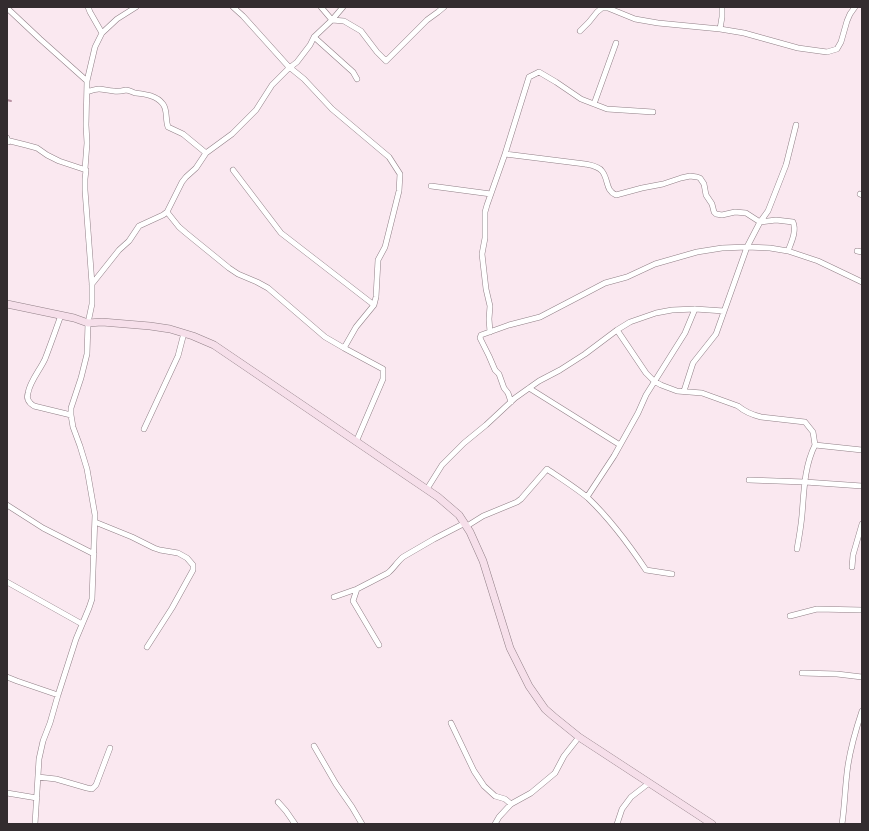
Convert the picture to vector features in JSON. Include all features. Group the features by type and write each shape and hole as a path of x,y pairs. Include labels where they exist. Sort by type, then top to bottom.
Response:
{"main road":[{"path":"7,304 74,318 88,323 102,322 150,326 170,329 202,339 214,345 427,489 459,515 476,542 510,648 529,686 545,709 579,737 712,824"}],"street":[{"path":"88,7 102,33"},
{"path":"35,824 39,759 43,741 76,639 92,599 96,522 87,469 73,427 71,415 71,408 87,354 88,323 92,304 92,284 84,179 86,170 87,143 87,81 95,47 102,33 117,19 136,7"},
{"path":"233,7 288,66 304,79 332,109 389,157 400,174 400,192 385,247 378,260 376,297 374,305 356,327 344,348"},
{"path":"321,7 332,20 344,21 360,31 386,61 427,20 444,7"},
{"path":"92,284 119,250 129,241 139,226 167,212 182,182 196,168 206,153 232,134 247,120 256,110 272,85 300,58 314,37 343,7"},
{"path":"720,29 722,7"},
{"path":"580,31 597,12 602,8 608,8 635,19 744,33 798,48 827,52 836,49 841,42 847,21 855,7"},
{"path":"7,8 87,81"},
{"path":"314,37 353,72 357,79"},
{"path":"594,104 616,43"},
{"path":"490,332 490,306 486,289 482,254 485,238 486,205 505,154 530,77 539,72 581,99 607,109 653,112"},
{"path":"86,92 99,89 122,92 127,90 147,94 153,97 164,104 168,127 183,134 206,153"},
{"path":"684,391 693,363 716,334 747,247 760,222 768,211 786,165 796,125"},
{"path":"7,138 8,142 10,141 25,144 37,148 59,161 86,170"},
{"path":"505,154 585,164 597,167 605,176 609,190 616,195 664,184 690,176 700,178 704,184 706,195 716,214 722,215 735,212 746,213 760,222 776,220 793,222 794,228 788,251"},
{"path":"233,170 281,233 374,305"},
{"path":"431,186 491,194"},
{"path":"167,212 179,227 229,268 238,274 268,288 325,336 383,369 384,378 356,442"},
{"path":"511,402 499,374 494,370 489,356 480,340 482,335 509,325 540,317 605,283 627,277 656,264 697,252 722,248 770,248 788,251 818,261 862,282"},
{"path":"427,489 442,464 464,443 486,426 515,398 585,354 616,330 630,322 656,313 672,310 695,309 724,311"},
{"path":"587,497 614,456 654,381 685,333 695,309"},
{"path":"58,315 60,318 57,327 45,359 32,382 28,393 28,398 30,403 34,406 71,415"},
{"path":"616,330 646,373 654,381 661,385 677,391 702,393 738,406 754,415 761,417 805,422 813,432 815,446 810,454 805,482 797,549"},
{"path":"144,429 178,356 184,333"},
{"path":"529,388 620,445"},
{"path":"815,446 861,449"},
{"path":"334,597 357,589 388,573 403,557 434,539 517,502 548,470 587,497 612,522 646,570 672,574"},
{"path":"749,480 862,486"},
{"path":"7,505 44,528 94,554"},
{"path":"96,522 154,548 178,553 187,558 193,565 193,570 172,608 147,647"},
{"path":"852,567 853,555 862,524"},
{"path":"7,582 82,624"},
{"path":"357,589 353,601 379,645"},
{"path":"790,616 817,609 862,610"},
{"path":"802,673 837,674 862,677"},
{"path":"7,677 58,695"},
{"path":"842,824 851,746 862,711"},
{"path":"451,723 474,771 484,786 495,796 505,799 511,804"},
{"path":"496,824 499,817 511,804 531,793 555,773 564,756 579,737"},
{"path":"314,746 362,824"},
{"path":"38,777 56,779 92,789 96,785 110,748"},
{"path":"618,824 622,810 631,797 649,783"},
{"path":"7,793 37,798"},
{"path":"278,802 295,824"}],"waterway":[{"path":"7,100 11,101"}]}
